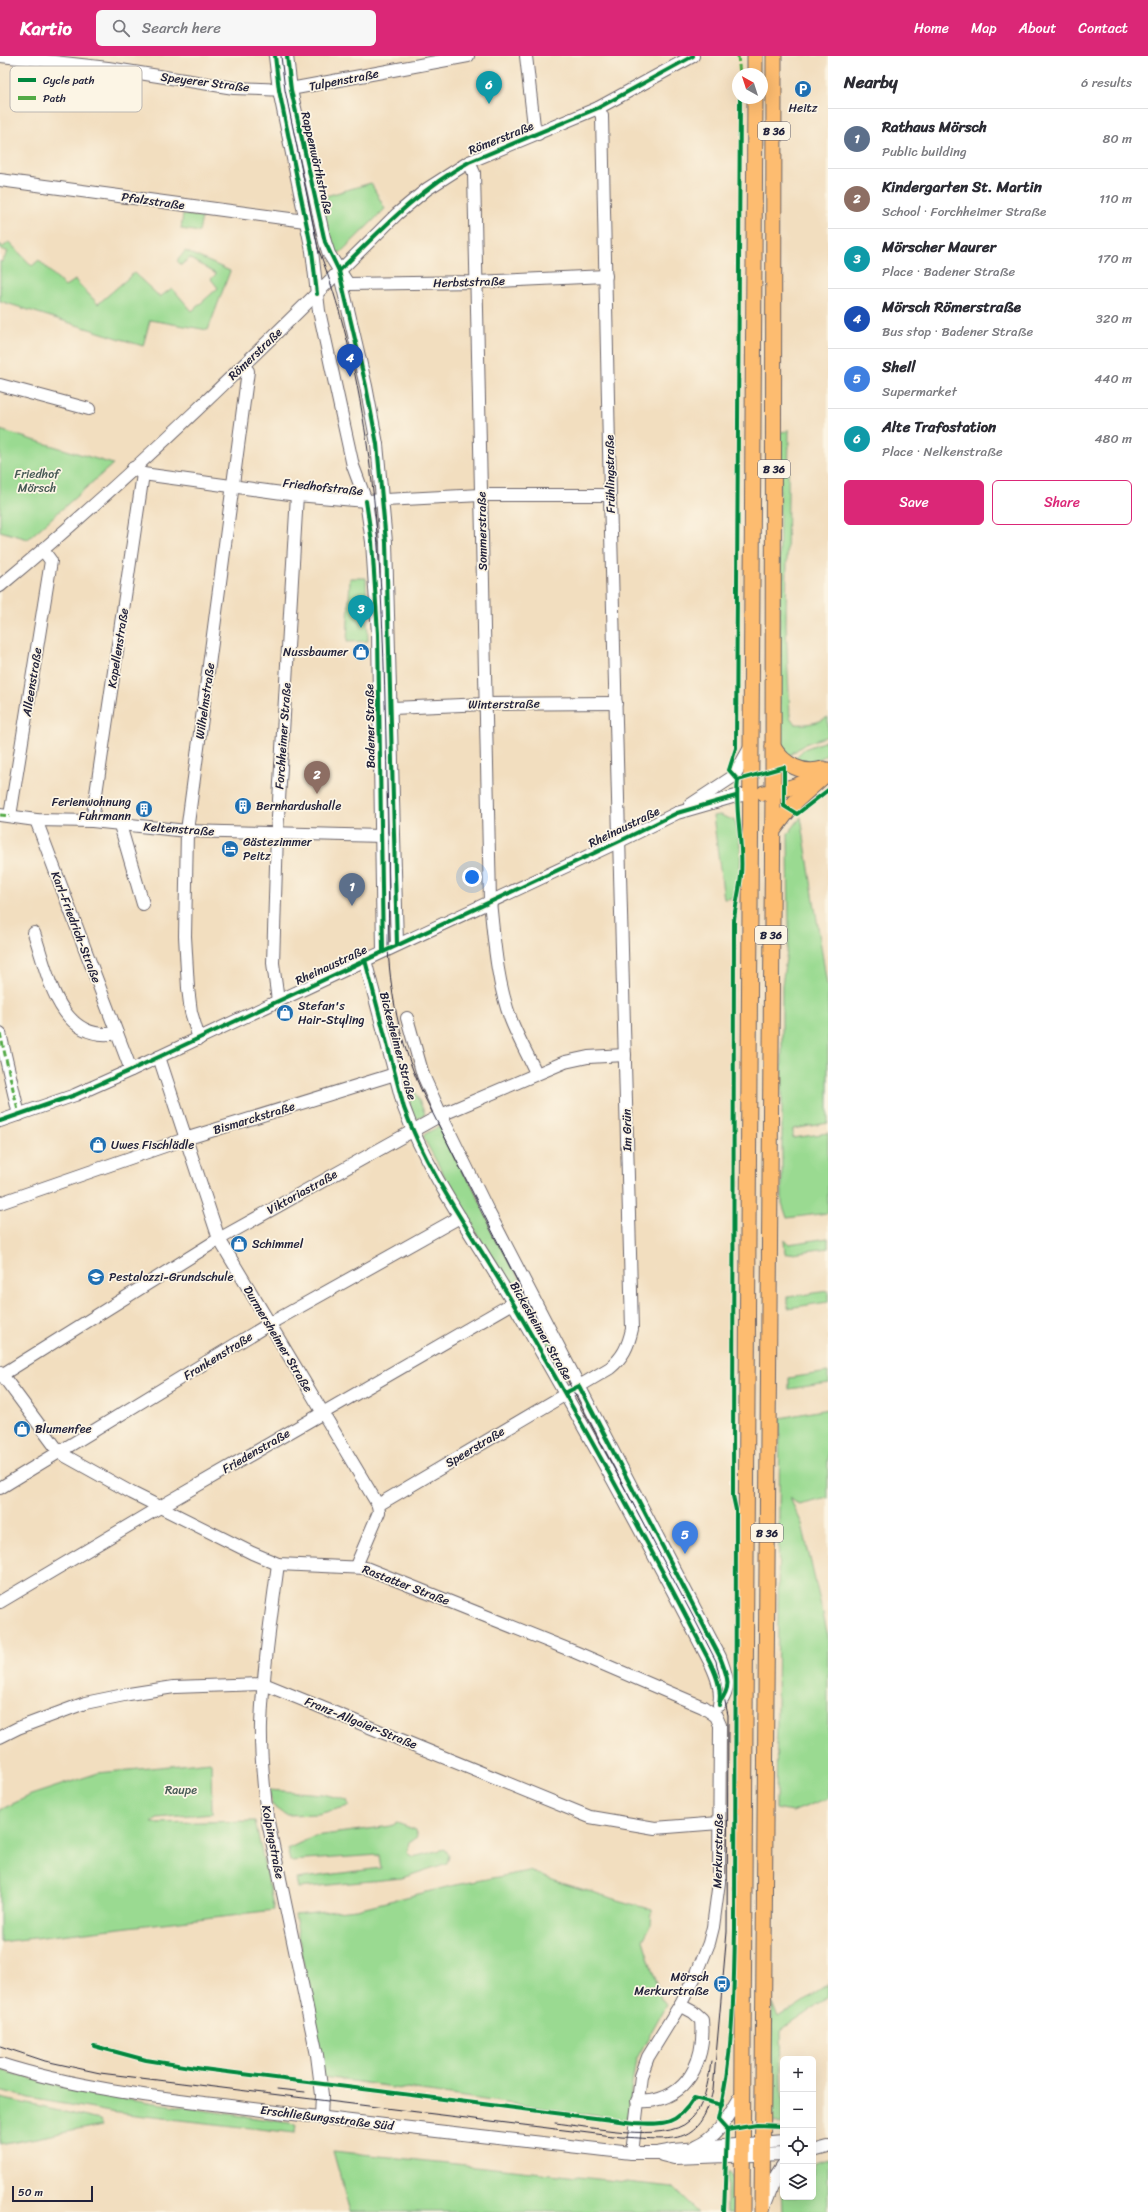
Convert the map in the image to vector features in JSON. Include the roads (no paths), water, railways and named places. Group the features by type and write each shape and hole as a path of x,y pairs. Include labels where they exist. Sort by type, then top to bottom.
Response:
{"main road":[{"path":"755,56 755,68"},
{"name":"B 36","path":"762,2212 773,792 774,56"},
{"name":"B 36","path":"742,2212 752,745 754,104"},
{"path":"773,747 782,759 795,768 807,771 822,770 828,767"},
{"path":"751,794 773,792 810,780 828,770"},
{"path":"772,832 795,802 828,773"}],"street":[{"name":"Speyerer Straße","path":"1,56 90,66"},
{"name":"Rappenwörthstraße","path":"275,56 325,242 339,271"},
{"name":"Rappenwörthstraße","path":"287,56 285,90 305,221 312,250 319,311 353,466 366,501"},
{"name":"Tulpenstraße","path":"285,90 468,56"},
{"path":"526,56 534,126 538,134"},
{"name":"Römerstraße","path":"0,586 138,471 397,214 427,189 469,162 598,108 693,56"},
{"name":"Speyerer Straße","path":"142,73 234,88 285,90"},
{"name":"Frühlingstraße","path":"598,108 602,116 610,495 620,841"},
{"name":"Sommerstraße","path":"469,162 474,173 490,901 495,952 503,992 511,1020 536,1073"},
{"name":"Pfalzstraße","path":"0,180 305,221"},
{"name":"Herbststraße","path":"339,271 348,284 476,282 606,276"},
{"name":"Badener Straße","path":"339,271 369,400 377,444 386,542 392,708 397,944"},
{"name":"Wilhelmstraße","path":"199,1039 191,1012 185,936 187,831 234,486 248,371 243,366"},
{"path":"0,385 88,409"},
{"name":"Friedhofstraße","path":"138,471 297,495 366,501 481,495 610,495"},
{"name":"Kapellenstraße","path":"92,821 138,471"},
{"name":"Forchheimer Straße","path":"278,1001 274,963 277,834 297,495"},
{"name":"Badener Straße","path":"366,501 372,549 378,634 383,951"},
{"name":"Alleenstraße","path":"5,816 51,561 43,550"},
{"name":"Winterstraße","path":"392,708 486,704 616,703"},
{"path":"677,813 734,776 752,745"},
{"name":"Rheinaustraße","path":"0,1121 75,1095 131,1070 677,813 736,796 751,794"},
{"name":"Keltenstraße","path":"5,816 36,820 92,821 187,831 382,836"},
{"name":"Karl-Friedrich-Straße","path":"36,820 131,1070"},
{"path":"120,825 143,904"},
{"name":"Im Grün","path":"572,1389 610,1368 620,1360 627,1350 632,1330 620,841"},
{"path":"34,933 56,999 77,1027 99,1034 116,1033"},
{"name":"Bickesheimer Straße","path":"365,960 395,1074 412,1131 460,1217 513,1303 572,1389"},
{"name":"Bickesheimer Straße","path":"407,1018 423,1076 441,1115 572,1389 712,1664 720,1697 719,1704"},
{"path":"0,1033 19,1115"},
{"name":"Viktoriastraße","path":"1,1374 219,1239 441,1115 536,1073 565,1062 588,1057 625,1055"},
{"name":"Durmersheimer Straße","path":"159,1057 219,1239 378,1505"},
{"name":"Bismarckstraße","path":"0,1203 185,1139 395,1074"},
{"name":"Frankenstraße","path":"0,1488 60,1453 269,1324 460,1217"},
{"name":"Friedenstraße","path":"0,1602 160,1506 513,1303"},
{"name":"Rastatter Straße","path":"1,1374 60,1453 252,1553 278,1564 356,1566 366,1568 575,1652 719,1704"},
{"name":"Speerstraße","path":"378,1505 572,1389"},
{"path":"356,1566 379,1512 378,1505"},
{"name":"Kolpingstraße","path":"278,1564 264,1684 261,1726 267,1817 317,2055 322,2095 321,2118"},
{"name":"Franz-Allgaier-Straße","path":"0,1737 18,1728 85,1703 128,1694 174,1687 264,1684 590,1817 655,1828 719,1823"},
{"name":"Merkurstraße","path":"632,2153 640,2076 648,2057 680,2005 699,1967 713,1927 719,1882 719,1704"},
{"path":"637,2101 655,2100 681,2088 694,2071 702,2028 702,2020 693,2012 680,2005"},
{"name":"Erschließungsstraße Süd","path":"0,2064 39,2076 87,2086 321,2118 632,2153 657,2153 690,2149 763,2149"},
{"name":"Erschließungsstraße Süd","path":"690,2149 701,2144 723,2126 742,2094"},
{"path":"763,2149 780,2142"},
{"path":"816,2142 828,2143"},
{"path":"816,2149 828,2147"},
{"path":"763,2149 780,2153"},
{"name":"Erschließungsstraße Süd","path":"657,2153 674,2158 742,2150"},
{"path":"762,2212 780,2170"}],"tram line":[{"path":"281,56 285,90 319,253"},
{"path":"0,2046 45,2061 100,2073 621,2137 668,2139 691,2131 700,2123 707,2109 713,2090 727,1932 728,1715 716,1661 572,1389 425,1098 404,1044 395,1007 388,948 388,824 381,586 371,471 351,357 337,302 318,248"},
{"path":"555,2123 605,2130 644,2133 678,2128 689,2121 699,2109 705,2094 711,2062"},
{"path":"277,2089 305,2092"}],"place":[{"name":"Heitz","path":"803,89"},
{"name":"Alte Trafostation","path":"489,104"},
{"name":"Mörsch Römerstraße","path":"350,377"},
{"name":"Mörscher Maurer","path":"361,628"},
{"name":"Nussbaumer","path":"361,652"},
{"name":"Kindergarten St. Martin","path":"317,794"},
{"name":"Bernhardushalle","path":"243,806"},
{"name":"Ferienwohnung Fuhrmann","path":"144,809"},
{"name":"Gästezimmer Peitz","path":"230,849"},
{"name":"Rathaus Mörsch","path":"352,906"},
{"name":"Stefan's Hair-Styling","path":"285,1013"},
{"name":"Uwes Fischlädle","path":"98,1145"},
{"name":"Schimmel","path":"239,1244"},
{"name":"Pestalozzi-Grundschule","path":"96,1277"},
{"name":"Blumenfee","path":"22,1429"},
{"name":"Shell","path":"685,1554"},
{"name":"Mörsch Merkurstraße","path":"722,1984"}],"park label":[{"name":"Friedhof Mörsch","path":"37,481"},
{"name":"Raupe","path":"181,1790"}]}
